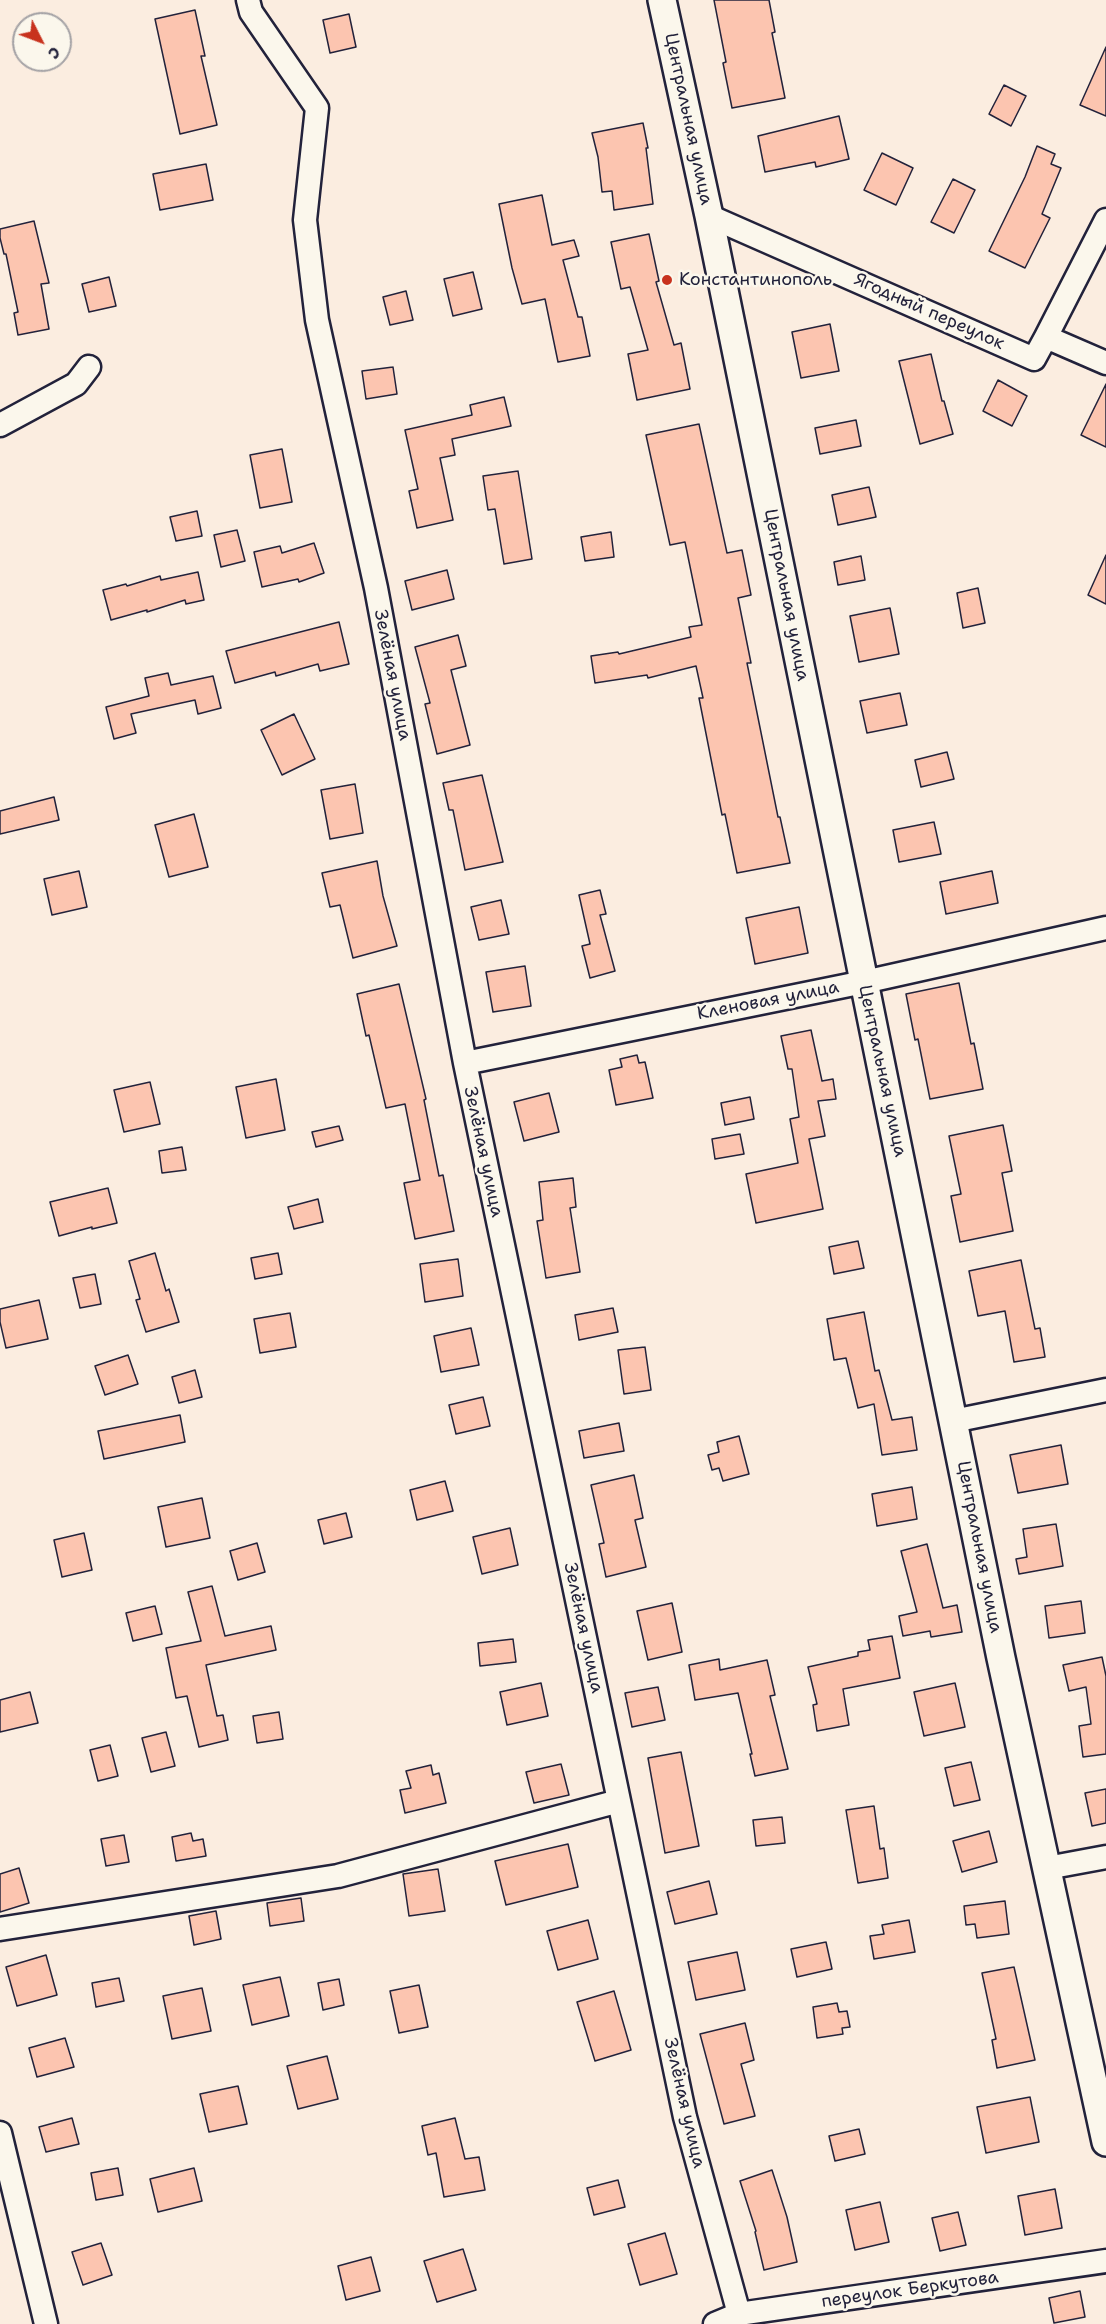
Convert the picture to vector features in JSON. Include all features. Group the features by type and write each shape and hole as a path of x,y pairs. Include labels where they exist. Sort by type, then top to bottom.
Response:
{"street":[{"name":"Зелёная улица","path":"248,0 251,12 317,108 305,220 317,320 376,588 465,1063 685,2117 739,2314"},
{"name":"Центральная улица","path":"662,0 709,216 953,1421 1106,2142"},
{"name":"Ягодный переулок","path":"709,216 1035,359 1046,337"},
{"path":"1106,220 1046,337 1106,363"},
{"path":"0,425 76,384 89,367"},
{"name":"Кленовая улица","path":"465,1063 864,982 1106,928"},
{"path":"953,1421 1106,1390"},
{"path":"0,1929 338,1876 619,1801"},
{"path":"1047,1868 1106,1857"},
{"path":"0,2133 45,2324"},
{"name":"переулок Беркутова","path":"715,2324 739,2314 1106,2261"}],"building":[{"path":"714,0 769,0 775,32 772,33 785,98 732,108"},
{"path":"195,10 205,56 201,56 217,125 180,134 155,19"},
{"path":"349,14 356,47 330,53 323,20"},
{"path":"1106,47 1106,116 1080,105"},
{"path":"1004,85 1026,96 1011,126 989,114"},
{"path":"839,116 849,159 816,167 815,162 765,172 758,136"},
{"path":"643,123 648,148 646,148 653,204 614,210 612,191 602,192 598,157 592,133"},
{"path":"1037,146 1055,154 1051,164 1061,168 1042,214 1050,218 1025,268 989,251 1025,177"},
{"path":"882,153 913,168 896,205 864,190"},
{"path":"206,164 213,200 160,210 153,174"},
{"path":"953,179 975,190 954,233 931,222"},
{"path":"542,195 552,245 574,240 579,256 563,260 578,317 582,317 590,356 558,362 545,299 522,304 499,204"},
{"path":"34,221 49,283 41,284 49,329 18,335 14,313 18,312 6,254 4,254 0,238 0,229"},
{"path":"649,234 659,281 656,282 674,345 681,343 690,389 637,400 628,354 648,350 630,287 621,289 611,242"},
{"path":"473,272 482,309 453,316 444,279"},
{"path":"109,277 116,306 89,312 82,284"},
{"path":"406,291 413,320 390,325 383,297"},
{"path":"830,324 839,371 801,378 792,332"},
{"path":"931,354 942,401 944,401 953,434 920,444 899,361"},
{"path":"393,367 397,394 366,399 362,371"},
{"path":"998,380 1027,396 1012,426 983,411"},
{"path":"1106,384 1106,447 1081,435"},
{"path":"504,397 511,426 452,439 455,455 440,458 453,520 417,528 409,491 418,489 405,430 472,415 470,405"},
{"path":"856,420 861,446 820,454 815,428"},
{"path":"699,424 727,553 742,550 751,595 738,598 751,663 747,663 778,817 780,817 790,863 737,873 725,814 722,815 699,698 703,698 696,666 648,678 647,675 595,683 591,656 618,652 619,654 691,637 689,627 702,625 685,542 670,545 646,435"},
{"path":"282,449 292,502 260,508 250,455"},
{"path":"518,471 532,559 504,564 495,509 488,510 483,476"},
{"path":"869,487 876,517 838,525 832,495"},
{"path":"197,511 202,536 176,541 170,517"},
{"path":"237,530 245,561 221,567 214,535"},
{"path":"611,532 614,557 585,561 581,537"},
{"path":"314,543 324,573 299,582 298,579 262,587 254,552 280,546 282,553"},
{"path":"1106,555 1106,604 1088,595"},
{"path":"861,556 865,580 838,585 834,562"},
{"path":"447,570 454,599 412,610 405,581"},
{"path":"198,572 204,600 186,604 185,600 111,620 103,590 126,584 127,586 160,576 161,580"},
{"path":"978,588 985,623 963,628 957,593"},
{"path":"890,608 899,654 859,662 850,616"},
{"path":"339,622 349,664 320,671 318,664 276,676 275,672 235,683 226,651"},
{"path":"458,635 466,666 451,670 470,745 437,754 425,704 430,703 415,647"},
{"path":"168,673 171,685 213,676 221,708 198,714 195,700 131,714 136,733 114,739 106,707 149,696 145,678"},
{"path":"900,693 907,725 867,733 860,701"},
{"path":"294,714 315,759 282,775 261,730"},
{"path":"947,752 954,779 921,787 915,760"},
{"path":"482,775 503,862 465,870 453,810 449,810 443,783"},
{"path":"355,784 363,833 330,839 321,790"},
{"path":"54,797 59,820 0,834 0,811"},
{"path":"194,814 208,867 169,877 155,825"},
{"path":"934,822 941,854 899,862 893,830"},
{"path":"377,861 383,896 397,946 353,958 340,905 330,907 322,873"},
{"path":"79,871 87,907 52,915 44,879"},
{"path":"992,871 998,903 946,914 940,882"},
{"path":"600,890 606,914 600,915 615,971 590,978 582,946 590,944 579,895"},
{"path":"501,900 509,934 479,940 471,907"},
{"path":"799,907 808,953 755,964 746,918"},
{"path":"525,966 531,1006 493,1012 486,972"},
{"path":"959,983 983,1089 930,1099 906,994"},
{"path":"399,984 426,1099 424,1100 439,1176 443,1175 454,1231 415,1239 404,1183 420,1180 405,1104 386,1108 357,994"},
{"path":"811,1030 822,1081 833,1079 836,1099 818,1101 825,1136 809,1139 823,1209 756,1223 746,1174 798,1163 790,1119 799,1117 792,1069 788,1069 781,1036"},
{"path":"637,1055 639,1063 645,1062 653,1098 616,1105 609,1070 622,1067 620,1059"},
{"path":"276,1079 285,1130 246,1138 236,1087"},
{"path":"150,1082 160,1124 124,1132 114,1090"},
{"path":"549,1093 559,1132 524,1141 514,1102"},
{"path":"750,1097 754,1119 725,1125 721,1103"},
{"path":"1003,1125 1012,1171 1002,1173 1013,1231 960,1242 951,1196 961,1194 949,1136"},
{"path":"339,1126 343,1140 316,1147 312,1132"},
{"path":"740,1134 744,1154 715,1159 712,1139"},
{"path":"182,1147 186,1170 162,1173 159,1151"},
{"path":"573,1178 576,1207 570,1208 580,1272 546,1278 537,1221 543,1220 539,1182"},
{"path":"108,1188 117,1223 59,1236 50,1202"},
{"path":"318,1199 323,1222 294,1229 288,1207"},
{"path":"858,1241 864,1268 834,1274 829,1247"},
{"path":"155,1253 166,1291 169,1289 179,1322 146,1332 136,1300 140,1299 129,1261"},
{"path":"278,1253 282,1274 255,1279 251,1258"},
{"path":"458,1259 463,1296 425,1302 420,1264"},
{"path":"1021,1260 1035,1329 1040,1328 1045,1357 1014,1362 1005,1311 978,1316 969,1271"},
{"path":"95,1274 101,1304 80,1308 73,1278"},
{"path":"39,1300 48,1339 6,1348 0,1322 0,1309"},
{"path":"613,1308 618,1332 579,1340 575,1315"},
{"path":"864,1312 875,1371 879,1370 892,1420 912,1417 917,1450 882,1455 874,1404 858,1408 846,1358 834,1360 827,1319"},
{"path":"290,1313 296,1347 260,1353 254,1319"},
{"path":"471,1328 479,1365 441,1372 434,1336"},
{"path":"645,1347 651,1390 624,1394 618,1350"},
{"path":"128,1355 138,1384 105,1395 95,1366"},
{"path":"195,1370 202,1397 179,1403 172,1377"},
{"path":"483,1397 490,1426 456,1434 449,1405"},
{"path":"180,1415 185,1442 104,1459 98,1431"},
{"path":"619,1423 624,1451 584,1458 579,1431"},
{"path":"739,1436 749,1474 723,1481 719,1468 712,1470 708,1455 719,1452 717,1442"},
{"path":"1061,1445 1068,1484 1018,1493 1010,1455"},
{"path":"634,1475 643,1518 635,1520 646,1567 606,1577 599,1544 604,1543 591,1485"},
{"path":"445,1481 453,1511 417,1520 410,1490"},
{"path":"912,1487 917,1519 877,1526 872,1494"},
{"path":"202,1498 210,1538 166,1547 158,1507"},
{"path":"346,1513 352,1537 324,1544 318,1520"},
{"path":"1056,1524 1063,1566 1019,1574 1016,1559 1027,1557 1023,1529"},
{"path":"510,1528 518,1565 482,1574 473,1537"},
{"path":"84,1533 92,1570 62,1577 54,1540"},
{"path":"257,1543 265,1572 238,1580 230,1551"},
{"path":"927,1544 943,1608 957,1605 962,1632 931,1637 930,1631 903,1636 899,1616 917,1612 901,1551"},
{"path":"212,1586 225,1636 271,1626 276,1650 206,1665 217,1716 223,1715 228,1740 199,1747 187,1696 176,1698 166,1648 201,1641 188,1592"},
{"path":"1081,1601 1085,1633 1049,1638 1045,1606"},
{"path":"672,1603 682,1652 648,1660 637,1611"},
{"path":"155,1606 162,1634 133,1641 126,1613"},
{"path":"892,1636 900,1678 843,1689 849,1725 817,1731 813,1705 817,1704 808,1667 858,1656 858,1652 870,1650 868,1640"},
{"path":"513,1639 516,1662 480,1666 478,1643"},
{"path":"1102,1657 1106,1676 1106,1754 1083,1757 1079,1726 1091,1724 1086,1687 1069,1691 1063,1665"},
{"path":"719,1659 720,1670 767,1660 775,1695 770,1696 788,1769 755,1776 738,1693 695,1700 689,1665"},
{"path":"541,1683 548,1716 507,1725 500,1692"},
{"path":"955,1683 965,1727 924,1736 914,1692"},
{"path":"658,1687 665,1720 632,1727 625,1693"},
{"path":"30,1692 38,1723 0,1732 0,1700"},
{"path":"279,1712 283,1739 257,1743 253,1716"},
{"path":"166,1732 175,1766 151,1772 142,1738"},
{"path":"110,1745 118,1776 98,1781 90,1750"},
{"path":"681,1752 699,1846 665,1853 648,1758"},
{"path":"971,1762 980,1800 954,1806 945,1768"},
{"path":"561,1764 569,1795 534,1803 526,1772"},
{"path":"431,1765 433,1775 439,1773 446,1803 405,1813 400,1790 411,1788 406,1771"},
{"path":"1106,1789 1106,1823 1092,1826 1085,1793"},
{"path":"874,1806 880,1849 884,1848 888,1878 858,1883 846,1810"},
{"path":"782,1817 785,1843 756,1846 753,1820"},
{"path":"989,1831 997,1862 962,1872 953,1841"},
{"path":"191,1833 193,1841 203,1839 206,1856 176,1861 172,1837"},
{"path":"124,1835 129,1862 106,1866 101,1839"},
{"path":"568,1844 578,1887 506,1905 495,1861"},
{"path":"19,1868 29,1903 0,1912 0,1874"},
{"path":"438,1869 445,1911 409,1916 403,1874"},
{"path":"709,1881 717,1914 675,1924 667,1892"},
{"path":"301,1898 304,1921 270,1926 267,1903"},
{"path":"1005,1901 1009,1934 977,1938 975,1924 966,1925 964,1906"},
{"path":"216,1911 221,1939 194,1945 189,1916"},
{"path":"588,1920 598,1959 558,1970 547,1931"},
{"path":"909,1920 915,1952 874,1959 870,1936 884,1934 882,1925"},
{"path":"826,1942 832,1969 797,1977 791,1949"},
{"path":"737,1952 745,1990 696,2000 688,1962"},
{"path":"46,1955 57,1995 17,2006 6,1967"},
{"path":"1014,1967 1035,2060 997,2068 992,2040 996,2039 982,1973"},
{"path":"280,1977 289,2016 252,2025 243,1985"},
{"path":"119,1978 124,2001 96,2007 92,1983"},
{"path":"339,1979 344,2005 323,2010 318,1983"},
{"path":"419,1985 428,2027 399,2033 390,1991"},
{"path":"202,1988 211,2031 172,2039 163,1996"},
{"path":"614,1991 631,2050 595,2061 577,2002"},
{"path":"837,2003 839,2012 847,2011 850,2027 842,2028 843,2034 817,2038 813,2007"},
{"path":"745,2023 754,2060 741,2064 755,2116 724,2124 700,2034"},
{"path":"65,2038 74,2067 37,2077 29,2048"},
{"path":"327,2056 338,2099 298,2109 287,2066"},
{"path":"238,2086 247,2124 209,2132 200,2094"},
{"path":"1030,2097 1039,2142 986,2153 977,2107"},
{"path":"72,2118 79,2144 46,2152 39,2127"},
{"path":"455,2118 465,2159 479,2157 485,2190 444,2197 436,2153 428,2155 422,2126"},
{"path":"859,2129 865,2154 835,2161 829,2136"},
{"path":"118,2168 123,2195 96,2200 91,2173"},
{"path":"194,2168 202,2201 158,2212 150,2179"},
{"path":"772,2170 787,2217 797,2262 764,2270 756,2231 740,2181"},
{"path":"618,2180 625,2207 594,2215 587,2188"},
{"path":"1055,2189 1062,2228 1025,2235 1018,2196"},
{"path":"880,2202 889,2242 855,2250 846,2210"},
{"path":"958,2212 966,2245 940,2251 932,2218"},
{"path":"665,2233 677,2274 640,2285 628,2244"},
{"path":"101,2243 112,2275 83,2285 72,2252"},
{"path":"463,2249 476,2290 437,2302 424,2261"},
{"path":"371,2257 380,2291 346,2300 338,2266"},
{"path":"1080,2291 1085,2317 1054,2323 1049,2298"}],"place":[{"name":"Константинополь","path":"667,280"}]}
